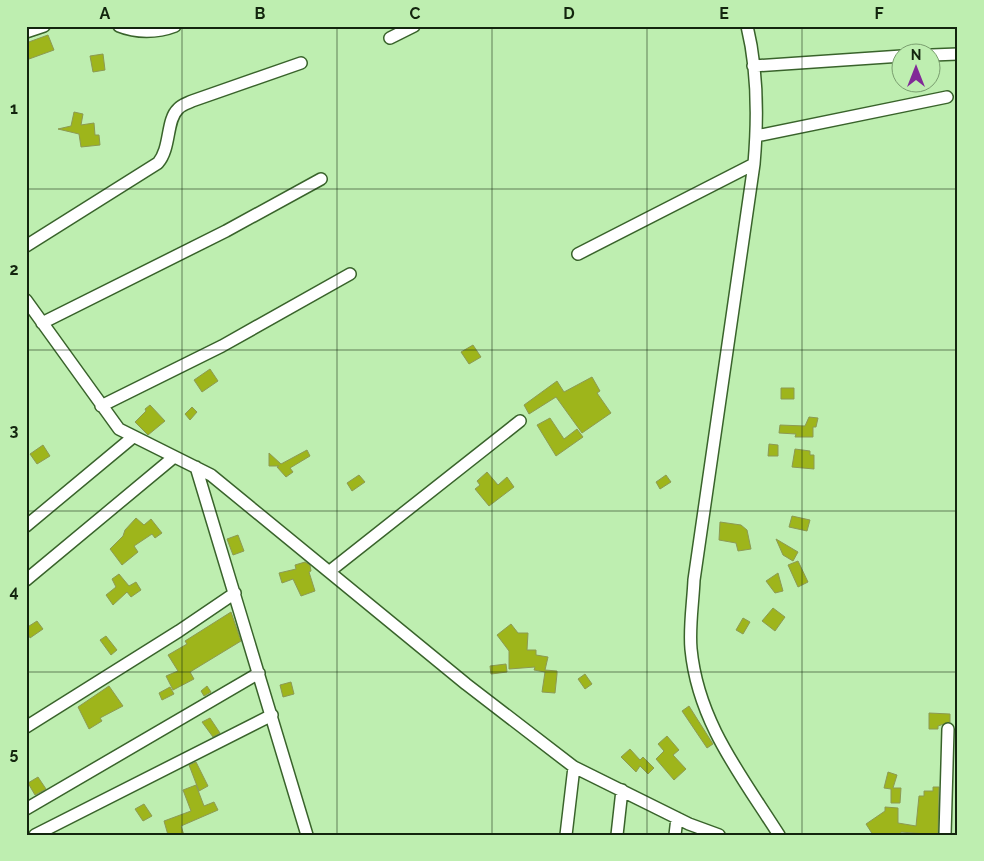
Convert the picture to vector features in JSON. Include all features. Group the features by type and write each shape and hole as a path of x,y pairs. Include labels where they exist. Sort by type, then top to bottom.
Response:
{"street":[{"path":"26,32 44,26"},
{"path":"119,26 130,31 160,31 175,26"},
{"path":"390,38 414,26"},
{"path":"747,26 754,66 756,136 754,164 694,580 691,648 697,690 710,726 779,835"},
{"path":"942,55 958,54"},
{"path":"754,66 892,57"},
{"path":"26,246 158,164 164,157 174,114 178,108 192,101 300,62"},
{"path":"756,136 947,97"},
{"path":"578,254 754,164"},
{"path":"42,323 226,232 321,179"},
{"path":"100,406 222,346 350,274"},
{"path":"28,307 42,323 119,430 211,475 466,684 574,766 677,818 719,835"},
{"path":"330,571 520,421"},
{"path":"26,526 132,437"},
{"path":"26,580 174,457"},
{"path":"196,467 307,835"},
{"path":"26,727 179,631 235,593"},
{"path":"26,810 259,672"},
{"path":"35,835 272,715"},
{"path":"944,835 948,729"},
{"path":"566,835 574,766"},
{"path":"616,835 622,790"},
{"path":"675,835 677,818"}],"building":[{"path":"48,35 54,50 29,59 26,43"},
{"path":"103,54 105,70 93,72 90,56"},
{"path":"74,112 83,114 81,125 94,123 95,135 99,135 100,145 81,147 79,134 58,129 71,126"},
{"path":"473,345 481,357 469,364 461,352"},
{"path":"210,369 218,381 202,392 194,380"},
{"path":"592,377 600,391 597,393 611,413 582,433 556,397 529,414 524,405 557,381 564,392"},
{"path":"781,388 794,388 794,399 781,399"},
{"path":"150,405 165,421 148,435 135,422"},
{"path":"192,407 197,412 190,420 185,414"},
{"path":"809,417 818,418 816,427 813,427 813,437 795,437 796,434 779,433 780,425 805,426"},
{"path":"550,418 564,439 577,429 583,437 556,456 537,425"},
{"path":"769,444 778,445 778,456 768,456"},
{"path":"43,445 50,456 37,464 30,454"},
{"path":"795,449 810,451 810,455 814,455 814,469 792,467"},
{"path":"307,450 310,456 290,468 293,472 286,477 277,467 279,466 269,466 269,453 281,464"},
{"path":"487,472 498,485 507,477 514,487 489,506 475,489 480,485 477,481"},
{"path":"359,475 365,482 352,491 347,483"},
{"path":"666,475 671,482 660,489 656,482"},
{"path":"792,516 810,520 807,531 789,527"},
{"path":"136,518 144,525 151,519 162,533 155,538 152,534 134,546 138,552 122,565 110,549 123,536 125,530"},
{"path":"720,522 741,525 747,530 751,549 738,551 736,543 719,540"},
{"path":"238,535 244,551 233,555 227,539"},
{"path":"776,539 798,552 793,561 783,555"},
{"path":"798,561 808,582 798,587 788,565"},
{"path":"305,562 310,565 311,571 309,572 315,591 301,596 293,579 282,583 279,573 296,569 295,565"},
{"path":"778,573 783,591 775,593 766,581"},
{"path":"119,574 129,586 136,582 141,590 131,597 127,592 113,605 106,595 116,587 112,579"},
{"path":"773,608 785,617 775,631 762,621"},
{"path":"231,612 241,641 190,672 194,679 173,690 166,676 178,671 168,655 187,644 185,641"},
{"path":"743,618 750,622 743,634 736,630"},
{"path":"37,621 43,629 30,638 26,628"},
{"path":"511,624 518,633 528,633 527,650 536,650 536,655 548,657 545,670 557,671 555,693 542,692 545,672 534,670 535,667 509,669 509,651 497,635"},
{"path":"106,636 117,650 111,655 100,640"},
{"path":"506,664 507,672 491,674 490,666"},
{"path":"585,674 592,684 585,689 578,679"},
{"path":"291,682 294,694 283,697 280,685"},
{"path":"109,686 123,706 100,718 102,721 89,729 78,707"},
{"path":"207,686 211,692 204,696 201,691"},
{"path":"170,687 174,694 162,700 159,693"},
{"path":"689,706 713,744 707,748 682,711"},
{"path":"929,713 950,714 950,722 938,726 938,729 929,729"},
{"path":"210,718 220,733 213,737 202,722"},
{"path":"667,736 679,750 673,755 686,769 674,780 656,759 664,751 658,744"},
{"path":"630,749 640,760 643,757 654,768 648,774 640,766 636,772 621,757"},
{"path":"196,762 208,786 199,791 189,765"},
{"path":"888,772 897,775 893,788 901,788 900,803 891,803 891,789 884,788"},
{"path":"38,777 46,789 35,795 28,783"},
{"path":"196,785 204,806 214,802 218,810 181,826 184,835 168,835 164,821 191,811 183,790"},
{"path":"933,787 939,787 938,835 901,832 900,835 873,835 866,824 885,811 885,807 898,808 898,823 916,826 919,796 924,796 924,791 933,791"},
{"path":"144,804 152,816 143,821 135,809"}]}
